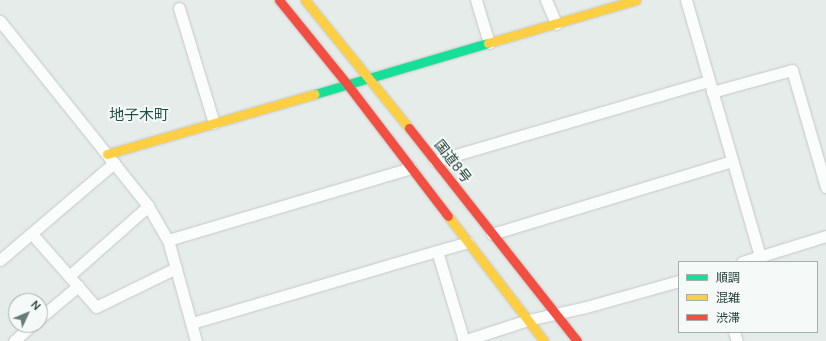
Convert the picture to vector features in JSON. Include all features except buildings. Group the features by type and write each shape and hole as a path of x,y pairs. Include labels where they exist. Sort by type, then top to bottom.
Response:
{"main road":[{"path":"279,0 347,84 544,341"},
{"name":"国道8号","path":"305,0 370,78 577,341"},
{"path":"111,159 214,123 636,0"}],"street":[{"path":"476,0 489,43"},
{"path":"546,0 556,24"},
{"path":"686,0 760,256"},
{"path":"179,8 214,123"},
{"path":"0,21 148,206 168,240 196,341"},
{"path":"712,92 792,70 826,187"},
{"path":"434,161 709,81"},
{"path":"0,260 32,234 111,159"},
{"path":"492,234 732,161"},
{"path":"168,240 411,168"},
{"path":"69,276 148,206"},
{"path":"32,234 96,307 176,268"},
{"path":"745,261 826,236"},
{"path":"192,323 468,242"},
{"path":"437,251 464,341 528,320 556,315 678,281"},
{"path":"48,311 78,286"},
{"path":"14,341 23,333"}],"traffic: fast":[{"path":"315,94 488,43"}],"traffic: slow":[{"path":"305,0 409,128"},
{"path":"488,43 636,0"},
{"path":"107,154 315,94"},
{"path":"448,216 544,341"}],"traffic: jam":[{"path":"279,0 347,84 448,216"},
{"path":"409,128 577,341"}],"district":[{"name":"地子木町","path":"139,115"}]}
